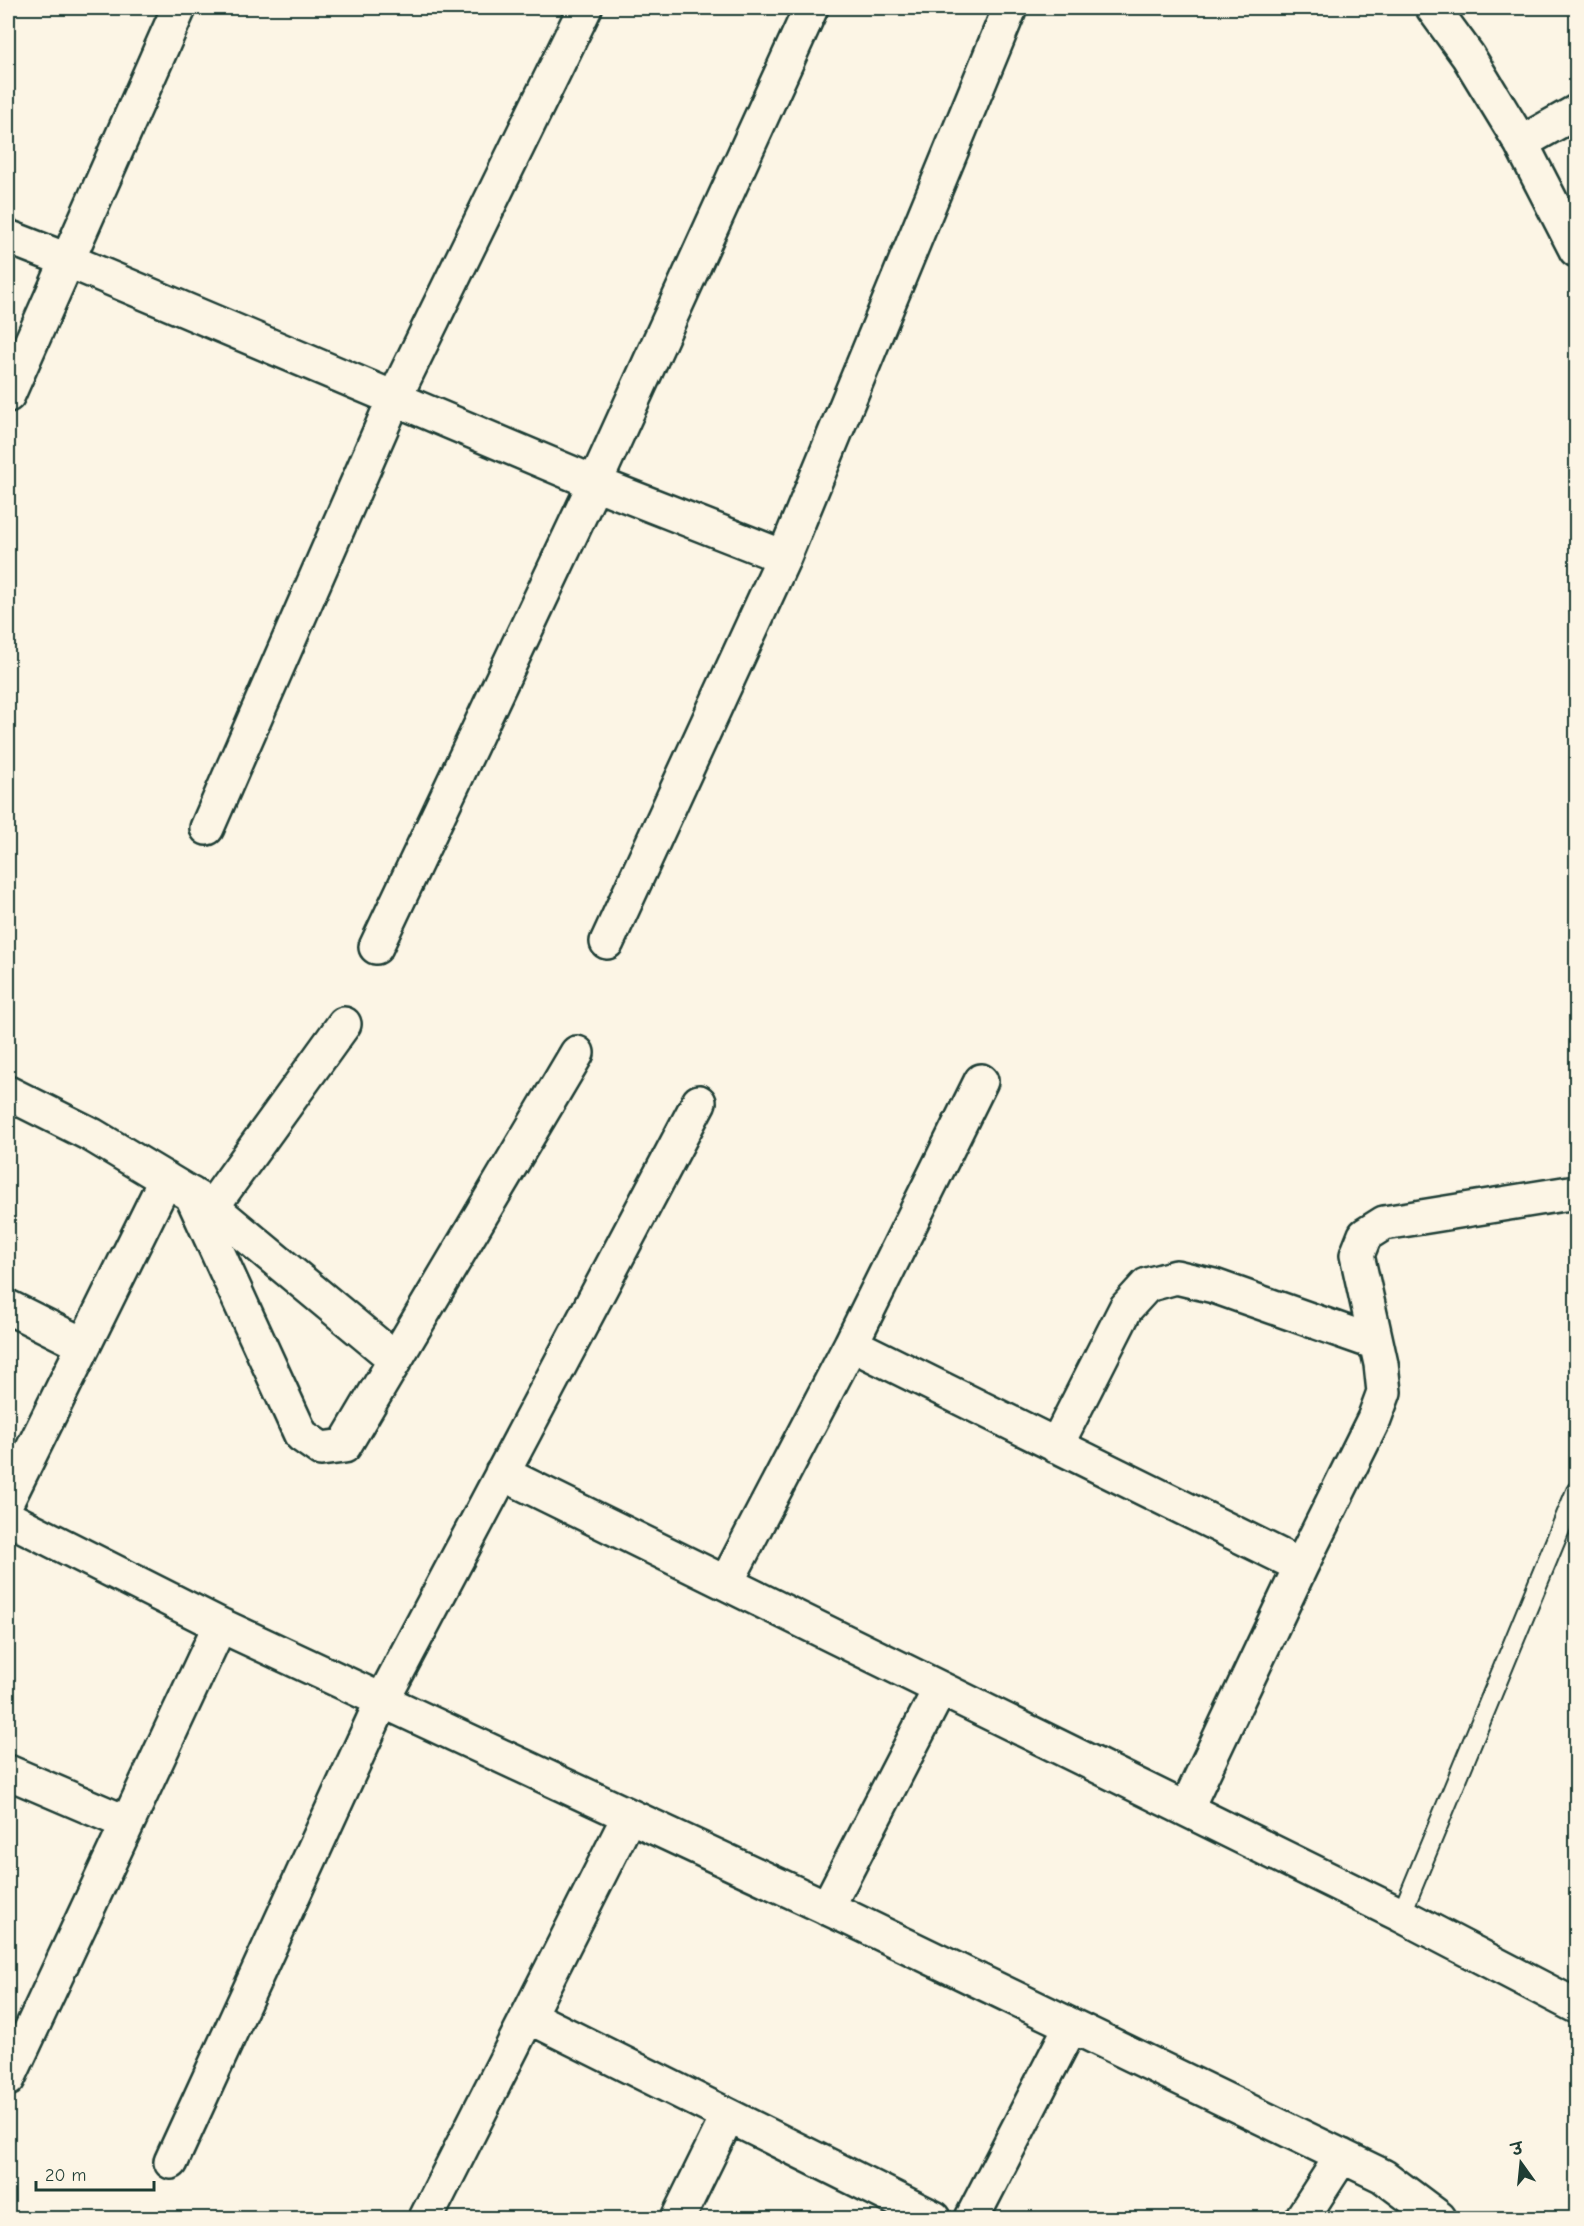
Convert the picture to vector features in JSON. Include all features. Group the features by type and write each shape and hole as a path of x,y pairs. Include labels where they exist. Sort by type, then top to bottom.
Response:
{"street":[{"path":"8,395 178,8"},
{"path":"207,828 394,399 585,8"},
{"path":"376,947 595,483 811,8"},
{"path":"607,942 784,557 1010,8"},
{"path":"1433,8 1468,56 1521,143 1576,250"},
{"path":"1521,143 1576,112"},
{"path":"8,237 595,483 784,557"},
{"path":"8,1499 84,1345 190,1193 344,1024"},
{"path":"190,1193 301,1435 321,1449 344,1446 577,1053"},
{"path":"726,1583 851,1344 981,1081"},
{"path":"8,1093 92,1136 190,1193 395,1359"},
{"path":"171,2162 382,1701 699,1102"},
{"path":"1186,1809 1301,1566 1374,1419 1384,1392 1357,1255 1365,1235 1384,1223 1576,1192"},
{"path":"1056,1446 1126,1308 1147,1285 1176,1277 1214,1286 1376,1343"},
{"path":"8,1307 84,1345"},
{"path":"851,1344 1301,1566"},
{"path":"502,1473 1401,1915 1576,2006"},
{"path":"8,1518 220,1625 827,1908 1383,2176 1439,2218"},
{"path":"8,2079 220,1625"},
{"path":"827,1908 939,1689"},
{"path":"8,1772 127,1824"},
{"path":"426,2218 629,1816"},
{"path":"528,2016 934,2218"},
{"path":"972,2218 1071,2026"},
{"path":"678,2218 728,2116"},
{"path":"1302,2218 1341,2156"}],"lane":[{"path":"1401,1915 1576,1491"}]}
